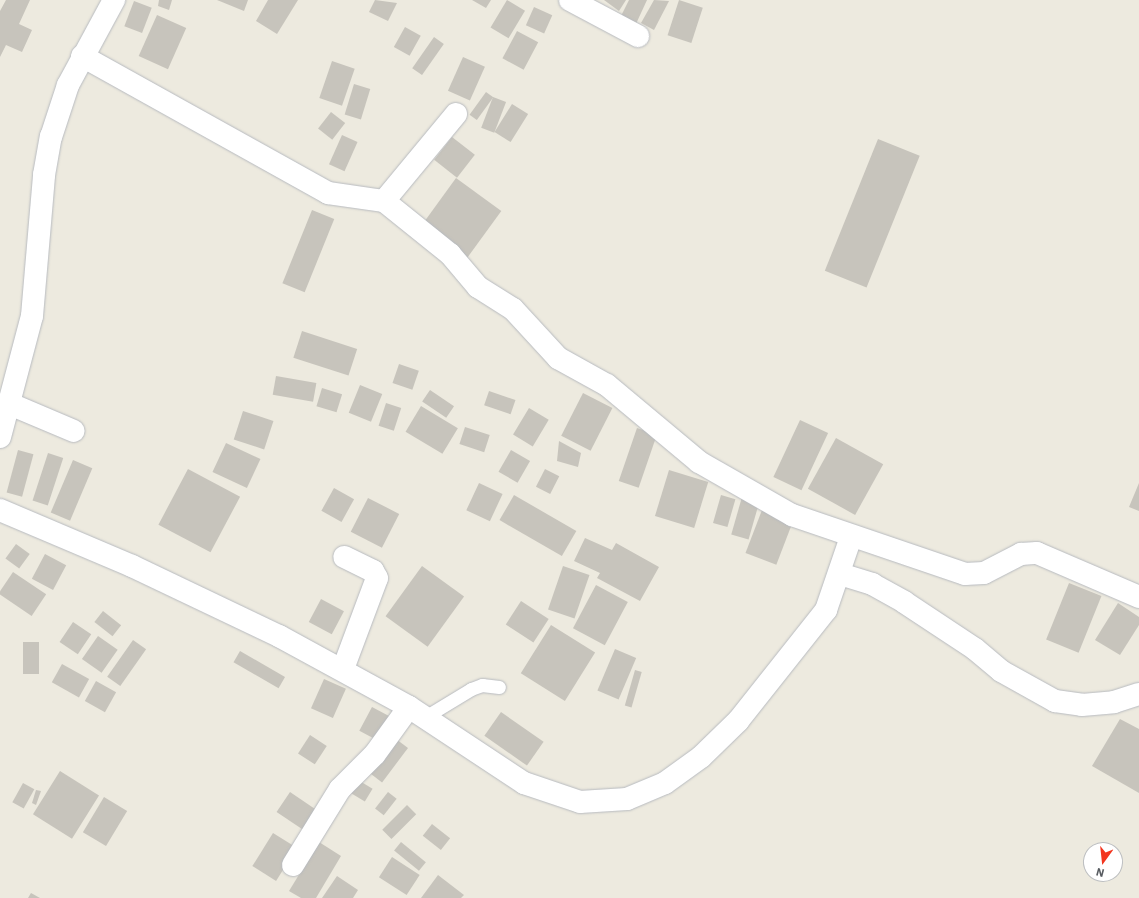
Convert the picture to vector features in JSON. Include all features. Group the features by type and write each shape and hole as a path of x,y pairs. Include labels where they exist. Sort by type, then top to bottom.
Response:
{"street":[{"path":"0,437 10,404 32,316 48,155 68,85 82,56 114,0"},
{"path":"570,0 638,36"},
{"path":"82,56 328,193 384,201 450,254 478,287 513,309 558,358 607,385 699,462 792,515 851,537 965,574 984,573 1021,554 1037,553 1139,597"},
{"path":"384,201 456,114"},
{"path":"10,404 74,431"},
{"path":"0,510 132,566 343,669 417,712 524,783 549,794 580,802 627,798 685,771 738,721 826,610 840,574 851,537"},
{"path":"343,669 377,578 373,572 344,557"},
{"path":"840,574 872,584 904,602 963,640 1001,672 1055,701 1082,705 1114,702 1139,694"},
{"path":"293,865 340,789 417,712"}],"lane":[{"path":"417,712 482,685 499,687"}],"building":[{"path":"6,0 30,0 19,24 32,30 22,52 6,45 0,57 0,11"},
{"path":"159,0 172,0 169,10 158,6"},
{"path":"217,0 248,0 244,11"},
{"path":"268,0 298,0 277,34 256,21"},
{"path":"375,0 397,3 388,21 369,12"},
{"path":"472,0 491,0 486,8"},
{"path":"507,0 525,11 509,38 491,27"},
{"path":"604,0 626,0 619,11"},
{"path":"629,0 647,0 635,26 620,18"},
{"path":"654,0 669,1 654,30 641,23"},
{"path":"679,0 703,8 691,43 668,35"},
{"path":"134,1 152,8 142,33 124,26"},
{"path":"534,7 552,15 544,33 526,25"},
{"path":"157,15 186,28 168,69 139,56"},
{"path":"405,27 421,36 410,56 394,47"},
{"path":"517,31 538,42 524,70 502,58"},
{"path":"434,37 444,44 422,75 412,68"},
{"path":"463,57 485,67 470,101 448,91"},
{"path":"332,61 355,69 342,106 319,98"},
{"path":"354,84 370,89 361,120 345,115"},
{"path":"486,92 493,97 477,120 470,115"},
{"path":"493,97 506,102 494,133 481,128"},
{"path":"512,104 528,114 511,142 495,132"},
{"path":"331,112 345,123 332,140 318,129"},
{"path":"342,135 358,142 345,171 329,164"},
{"path":"452,137 475,155 457,178 434,160"},
{"path":"878,139 920,156 867,288 825,271"},
{"path":"456,178 501,211 465,261 420,228"},
{"path":"312,210 334,219 305,292 282,283"},
{"path":"302,331 357,349 349,376 293,358"},
{"path":"399,364 419,371 412,390 392,383"},
{"path":"276,376 316,383 313,402 273,395"},
{"path":"360,385 382,394 371,422 349,413"},
{"path":"322,388 342,394 337,412 316,406"},
{"path":"430,390 454,406 446,418 422,402"},
{"path":"489,391 515,400 511,414 484,405"},
{"path":"583,393 612,408 591,451 561,436"},
{"path":"386,403 401,408 394,431 379,426"},
{"path":"421,406 458,428 442,454 406,432"},
{"path":"529,408 549,420 533,446 513,435"},
{"path":"243,411 273,421 264,449 234,440"},
{"path":"800,420 828,433 801,490 773,477"},
{"path":"465,427 490,435 484,452 459,444"},
{"path":"637,428 657,435 639,488 619,481"},
{"path":"836,438 883,464 855,515 808,489"},
{"path":"559,441 581,453 578,467 557,461"},
{"path":"226,443 260,459 247,488 212,472"},
{"path":"18,450 33,454 22,497 7,493"},
{"path":"511,450 530,461 518,483 498,472"},
{"path":"48,453 63,458 48,505 33,501"},
{"path":"73,460 92,468 70,521 51,512"},
{"path":"188,469 240,497 211,552 158,525"},
{"path":"545,469 559,476 550,494 536,487"},
{"path":"669,470 708,482 694,528 655,516"},
{"path":"479,483 503,494 490,521 466,510"},
{"path":"1139,483 1139,511 1129,507"},
{"path":"334,488 354,499 342,522 321,511"},
{"path":"514,495 576,531 562,556 500,520"},
{"path":"721,495 735,499 727,527 713,523"},
{"path":"742,497 759,502 749,539 731,534"},
{"path":"368,498 399,514 382,548 351,532"},
{"path":"762,510 793,522 776,565 746,553"},
{"path":"585,538 612,550 616,543 659,567 640,601 597,578 600,573 574,561"},
{"path":"16,544 30,554 19,569 5,559"},
{"path":"45,554 66,565 53,590 32,579"},
{"path":"422,566 464,597 428,647 386,616"},
{"path":"563,566 589,575 574,619 548,609"},
{"path":"13,572 46,594 32,616 0,595 0,591"},
{"path":"1069,583 1101,596 1079,653 1046,640"},
{"path":"596,585 628,602 605,645 573,628"},
{"path":"321,599 344,611 332,634 309,622"},
{"path":"521,601 549,619 533,642 506,624"},
{"path":"1118,603 1139,617 1139,625 1120,655 1095,640"},
{"path":"103,611 121,625 113,636 94,622"},
{"path":"73,622 91,634 78,654 60,642"},
{"path":"551,625 595,653 565,701 521,673"},
{"path":"98,636 118,650 102,673 82,659"},
{"path":"133,640 146,649 120,686 107,677"},
{"path":"23,642 39,642 39,674 23,674"},
{"path":"615,649 636,658 619,699 597,690"},
{"path":"240,651 285,677 279,688 234,662"},
{"path":"62,664 89,679 79,697 52,682"},
{"path":"635,670 642,672 632,707 625,706"},
{"path":"324,679 346,689 333,718 311,708"},
{"path":"96,681 116,692 105,712 85,701"},
{"path":"372,707 393,718 381,742 359,731"},
{"path":"501,712 544,742 527,766 484,736"},
{"path":"1120,719 1139,729 1139,793 1092,766"},
{"path":"310,735 327,746 315,764 298,753"},
{"path":"392,736 408,748 382,782 366,770"},
{"path":"60,771 99,795 72,839 33,814"},
{"path":"358,780 373,789 365,802 350,793"},
{"path":"23,783 34,789 24,809 12,802"},
{"path":"36,790 41,791 36,805 32,803"},
{"path":"290,792 317,810 303,830 277,812"},
{"path":"388,792 397,799 384,815 375,809"},
{"path":"104,797 127,811 106,846 83,832"},
{"path":"407,805 416,814 391,839 382,830"},
{"path":"432,824 450,838 441,850 423,836"},
{"path":"273,833 297,848 276,881 252,866"},
{"path":"319,842 341,856 316,898 301,898 289,891"},
{"path":"401,842 426,862 419,871 394,851"},
{"path":"392,857 420,875 407,895 379,877"},
{"path":"438,875 464,895 461,898 421,898"},
{"path":"337,876 358,890 353,898 322,898"},
{"path":"31,893 40,898 28,898"}]}
